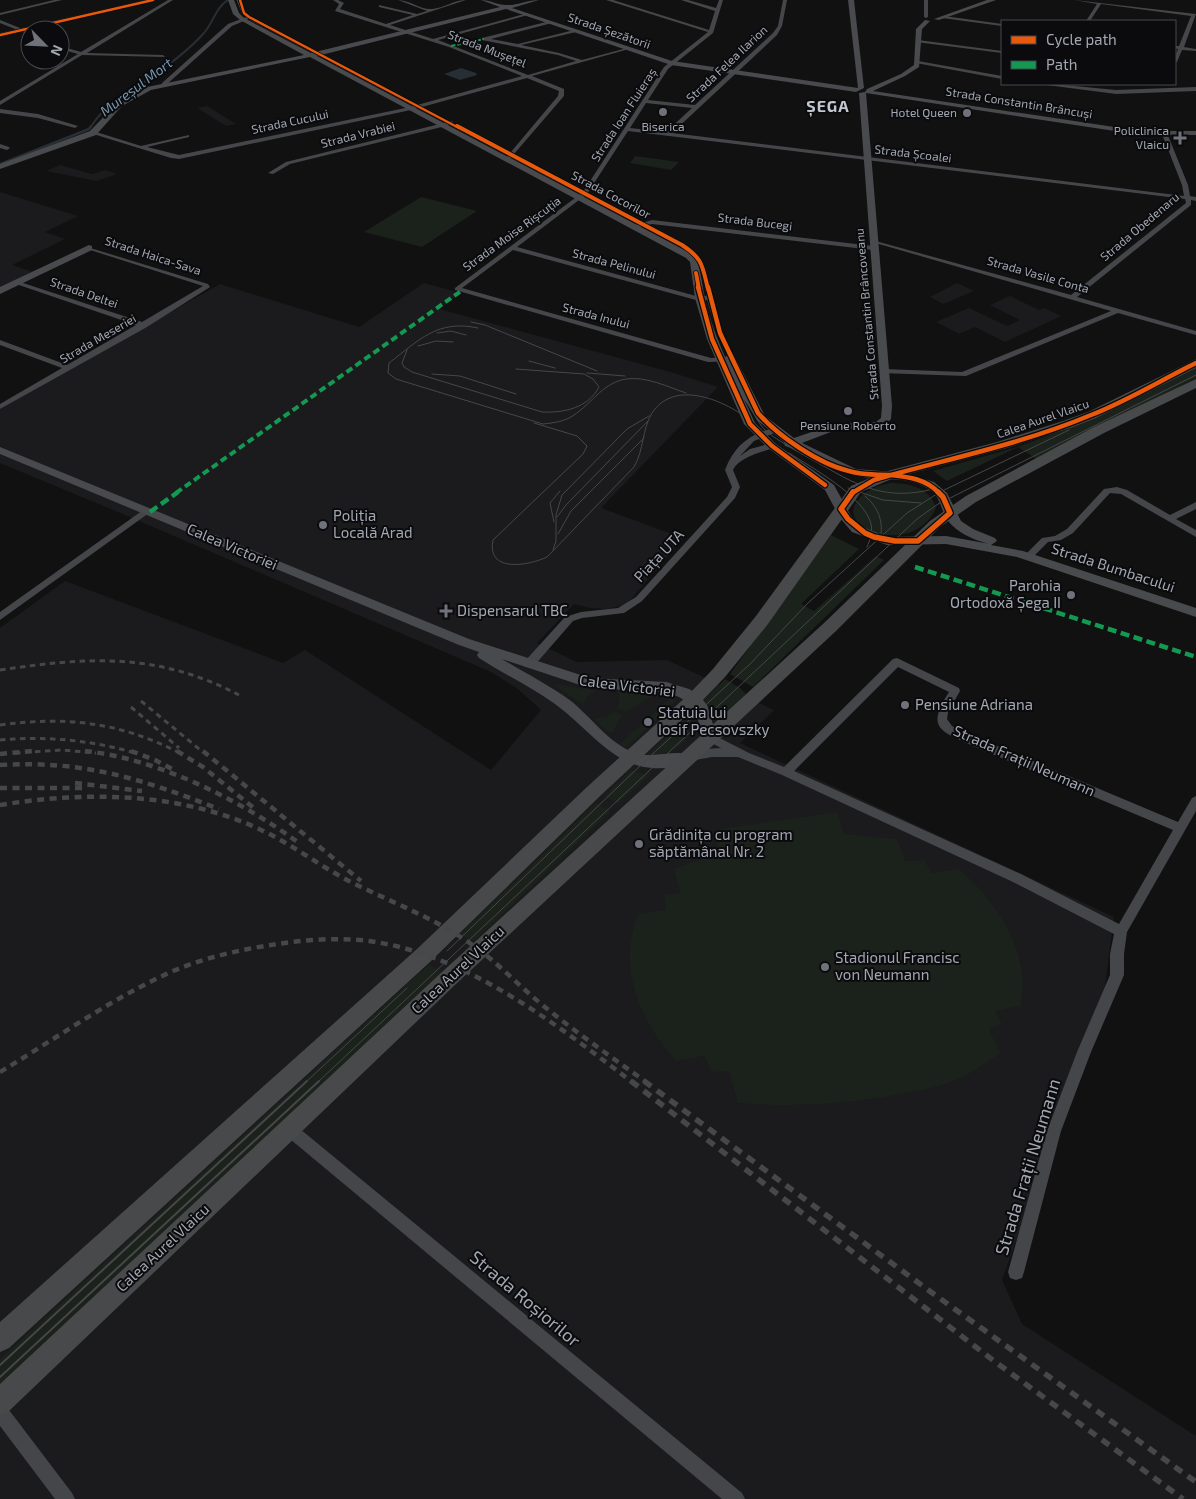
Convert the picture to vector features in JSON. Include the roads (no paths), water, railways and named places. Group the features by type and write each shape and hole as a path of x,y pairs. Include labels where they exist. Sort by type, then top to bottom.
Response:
{"main road":[{"name":"Calea Aurel Vlaicu","path":"0,1339 430,949 629,758 694,699 719,673 762,620 856,489 889,475 1002,445 1068,424 1100,411 1196,363"},
{"name":"Calea Aurel Vlaicu","path":"0,1402 289,1129 685,759 830,627 918,541 950,513 970,499 1099,430 1196,383"}],"street":[{"path":"0,14 60,0"},
{"path":"0,103 171,0"},
{"name":"Strada Mușețel","path":"335,0 342,4 337,10 432,40 560,88 564,92 510,157"},
{"path":"401,0 429,10"},
{"path":"387,25 415,14 464,0"},
{"name":"Strada Șezătorii","path":"484,0 671,63"},
{"path":"0,167 93,133 101,127 124,101 144,90 164,84 315,55 536,0"},
{"path":"608,0 711,32 721,0"},
{"path":"683,0 717,10"},
{"name":"Strada Felea Ilarion","path":"667,134 778,30 785,0"},
{"name":"Strada Constantin Brâncoveanu","path":"775,446 794,442 835,427 883,424 887,414 866,159 863,91 851,0"},
{"path":"863,91 912,71 917,66 919,29 926,19 926,0"},
{"path":"926,19 937,19 993,0"},
{"path":"1076,0 1195,15 1177,48 1196,50"},
{"path":"1146,9 1151,0"},
{"path":"65,20 147,1 158,1 164,5"},
{"name":"Strada Cocorilor","path":"236,2 236,14 698,256 702,261 710,298 731,359 758,412 774,430 832,464 862,474 889,475"},
{"path":"433,3 441,6"},
{"path":"1089,20 1100,3"},
{"path":"380,6 415,14"},
{"path":"432,40 526,14"},
{"path":"944,17 1001,25"},
{"path":"164,84 228,27 245,18"},
{"path":"0,20 20,29"},
{"path":"550,22 484,39 580,60"},
{"path":"0,35 20,30"},
{"path":"513,46 574,31"},
{"name":"Strada Ioan Fluieraș","path":"583,195 671,63 711,32"},
{"path":"918,41 1001,52"},
{"name":"Strada Cucului","path":"140,147 173,157 352,121 415,107 627,48"},
{"path":"70,50 82,54 163,56"},
{"path":"918,62 1001,78"},
{"name":"Strada Constantin Brâncuși","path":"671,63 1141,133 1196,133"},
{"path":"1057,85 1116,92 1196,88"},
{"path":"1166,85 1166,91"},
{"path":"646,101 695,107"},
{"path":"0,111 38,116 75,126"},
{"name":"Strada Vrabiei","path":"271,173 288,163 449,124"},
{"name":"Strada Școalei","path":"628,129 1194,200"},
{"path":"93,133 140,147 187,136"},
{"name":"Strada Obedenaru","path":"1073,297 1194,200 1165,134"},
{"path":"0,146 7,148"},
{"path":"1091,186 1092,178"},
{"name":"Strada Moise Rișcuția","path":"457,289 583,195"},
{"name":"Strada Bucegi","path":"638,225 652,222 874,245"},
{"name":"Strada Cocorilor","path":"638,225 690,257 694,262 700,298 720,360 750,424 759,435 830,488 841,509"},
{"name":"Strada Vasile Conta","path":"874,245 1073,297 1196,333"},
{"path":"0,291 88,248"},
{"name":"Strada Haica-Sava","path":"88,248 206,285 206,289"},
{"name":"Strada Pelinului","path":"513,248 700,298 710,298"},
{"name":"Strada Deltei","path":"18,283 144,325"},
{"name":"Strada Meseriei","path":"0,407 206,289"},
{"name":"Strada Inului","path":"457,289 711,360 731,359"},
{"path":"884,371 963,374 1119,310"},
{"path":"0,342 69,368"},
{"path":"730,466 735,455 749,440 774,430"},
{"path":"730,466 753,451 775,446"},
{"name":"Calea Victoriei","path":"0,450 469,646 589,683 666,688 694,699 704,714 710,737"},
{"name":"Piața UTA","path":"529,664 570,619 581,615 620,611 639,599 731,498 736,487 729,472 730,466"},
{"path":"889,475 910,478 932,486 945,498 950,513"},
{"path":"1024,555 1045,540 1058,538 1070,532 1107,491 1117,490 1124,492 1196,534"},
{"path":"1169,518 1196,505"},
{"path":"841,509 853,526 871,536 894,542 918,541"},
{"path":"3,611 146,511"},
{"name":"Strada Bumbacului","path":"950,513 960,526 1024,555 1196,613"},
{"name":"Strada Bumbacului","path":"918,541 936,539 955,540 1024,555"},
{"name":"Calea Victoriei","path":"469,646 568,706 608,745 629,758 654,762 685,759"},
{"name":"Strada Frații Neumann","path":"786,772 897,662 955,690 940,714 940,719 949,729 977,743 1180,828"},
{"path":"710,737 745,756 786,772 1008,874 1121,931"},
{"path":"685,759 703,753 720,752 745,756"},
{"name":"Strada Frații Neumann","path":"1016,1272 1054,1131 1084,1052 1117,975 1117,954 1121,931 1196,802"},
{"name":"Strada Roșiorilor","path":"289,1129 736,1499"},
{"path":"0,1412 66,1499"}],"waterway":[{"name":"Mureșul Mort","path":"90,128 110,104 178,58 198,40 220,7 228,0"},
{"name":"Mureșul Mort","path":"0,164 89,129 91,126"}],"tram line":[{"path":"237,0 243,14 251,20 691,252 696,257 702,270 709,305 725,349 753,412 764,429 805,456 843,477 868,488 894,493 922,492 937,488"},
{"path":"471,322 485,325 597,371"},
{"path":"478,328 451,326 440,329 420,339 389,363 388,373 396,379 543,424 569,418 610,385 626,379 641,379 686,393"},
{"path":"437,333 451,331 466,335"},
{"path":"418,346 436,341 453,342"},
{"path":"407,350 402,363 404,367 412,372 542,412 575,408 589,400 599,387 593,379 584,374 516,369"},
{"path":"529,361 555,368"},
{"path":"587,373 625,376"},
{"path":"432,374 460,376 516,394"},
{"path":"318,1082 917,519 938,504 1196,375"},
{"path":"644,438 652,413 662,402 674,397 687,395 701,396 715,400 741,413 751,421"},
{"path":"553,550 556,541 556,515 562,495 627,429 649,416"},
{"path":"557,517 566,505 648,421"},
{"path":"534,423 577,436 587,446 583,454 493,540 493,551 496,558 510,564 530,563 547,557 634,467 640,454 644,438"},
{"path":"880,537 907,513 940,492 1069,430"},
{"path":"558,534 571,511 644,438"},
{"path":"789,453 823,474 859,503 867,514 872,527 867,547"},
{"path":"848,488 883,500 921,503"},
{"path":"554,522 550,503 560,491"},
{"path":"865,496 877,510 881,521 880,537"},
{"path":"447,951 644,762 750,664 808,603 880,537"},
{"path":"306,1082 407,988"},
{"path":"0,1365 307,1081"},
{"path":"0,1377 319,1081"}],"railway":[{"path":"0,670 63,662 93,661 151,665 179,671 209,681 239,695"},
{"path":"141,701 204,753"},
{"path":"131,707 179,748"},
{"path":"0,725 48,721 92,724 136,734 180,753"},
{"path":"0,740 68,740 102,745 135,753"},
{"path":"15,753 62,750 96,753"},
{"path":"0,754 32,751"},
{"path":"85,751 113,755 141,763 170,772 198,784 251,812 299,843"},
{"path":"131,751 172,769"},
{"path":"177,751 203,767 255,809"},
{"path":"203,751 361,881"},
{"path":"0,765 30,764 59,766 112,774 164,789 219,809"},
{"path":"75,783 142,791"},
{"path":"0,788 84,788"},
{"path":"0,805 33,800 99,797 165,801 228,817 259,829 347,880 426,917 456,934 489,958 531,996 646,1082"},
{"path":"0,1072 128,993 185,966 221,955 259,947 307,940 345,939 369,941 405,948 440,960 475,976 541,1015 632,1082"},
{"path":"631,1081 994,1361 1183,1499"},
{"path":"644,1081 931,1292 1196,1482"}],"place":[{"name":"Biserica","path":"663,112"},
{"name":"Hotel Queen","path":"967,113"},
{"name":"Policlinica Vlaicu","path":"1180,138"},
{"name":"Pensiune Roberto","path":"848,411"},
{"name":"Poliția Locală Arad","path":"323,525"},
{"name":"Parohia Ortodoxă Șega II","path":"1071,595"},
{"name":"Dispensarul TBC","path":"446,611"},
{"name":"Pensiune Adriana","path":"905,705"},
{"name":"Statuia lui Iosif Pecsovszky","path":"648,722"},
{"name":"Grădinița cu program săptămânal Nr. 2","path":"639,844"},
{"name":"Stadionul Francisc von Neumann","path":"825,967"}],"district":[{"name":"ȘEGA","path":"828,106"}]}
